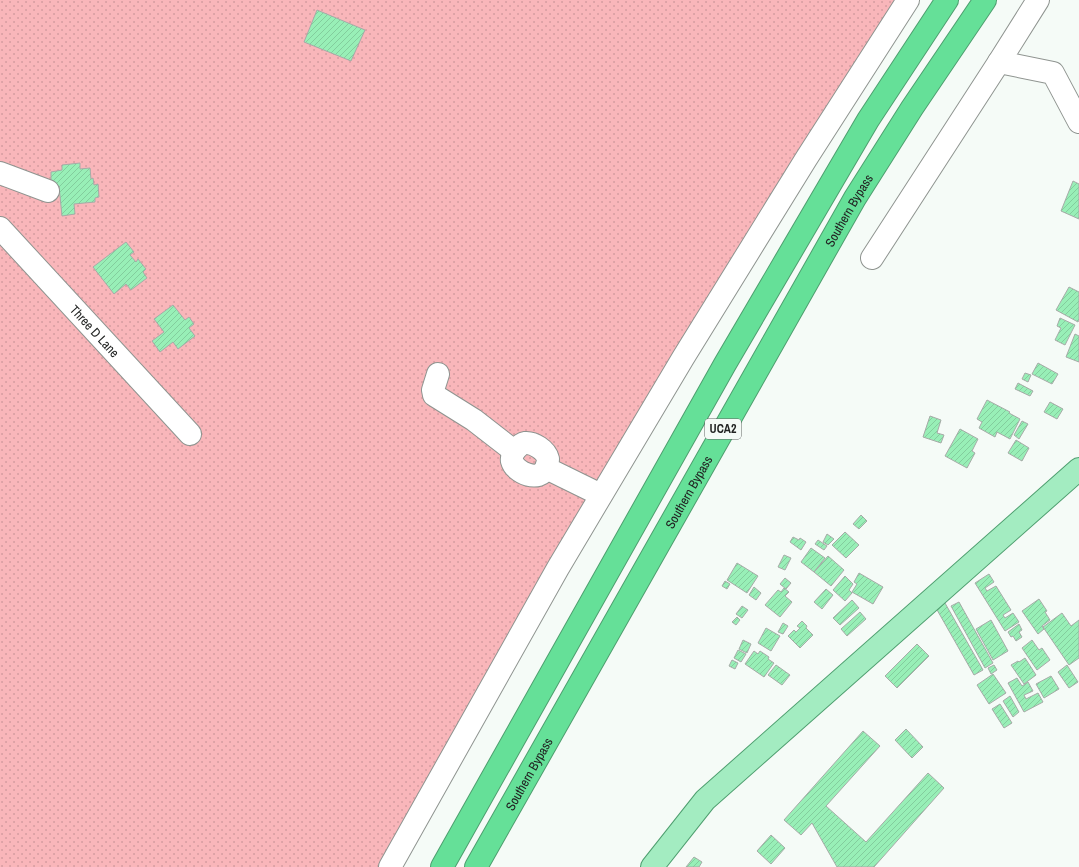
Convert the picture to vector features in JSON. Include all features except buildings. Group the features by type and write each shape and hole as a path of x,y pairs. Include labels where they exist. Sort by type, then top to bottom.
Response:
{"highway":[{"name":"UCA2","path":"442,867 733,351 868,120 948,0"},
{"name":"Southern Bypass","path":"476,867 855,198 912,108 985,0"}],"main road":[{"path":"652,867 706,800 1079,469"}],"street":[{"path":"390,867 558,568 687,351 806,159 908,0"},
{"path":"872,258 1038,0"},
{"path":"999,62 1053,73 1079,122"},
{"path":"0,173 48,191"},
{"name":"Three D Lane","path":"0,228 190,434"},
{"path":"438,374 433,390 434,395 474,420 514,451 525,443 533,444 540,448 548,458 546,468 601,495"}],"shaded area":[{"path":"0,0 895,0 652,402 382,867 0,867"}]}
